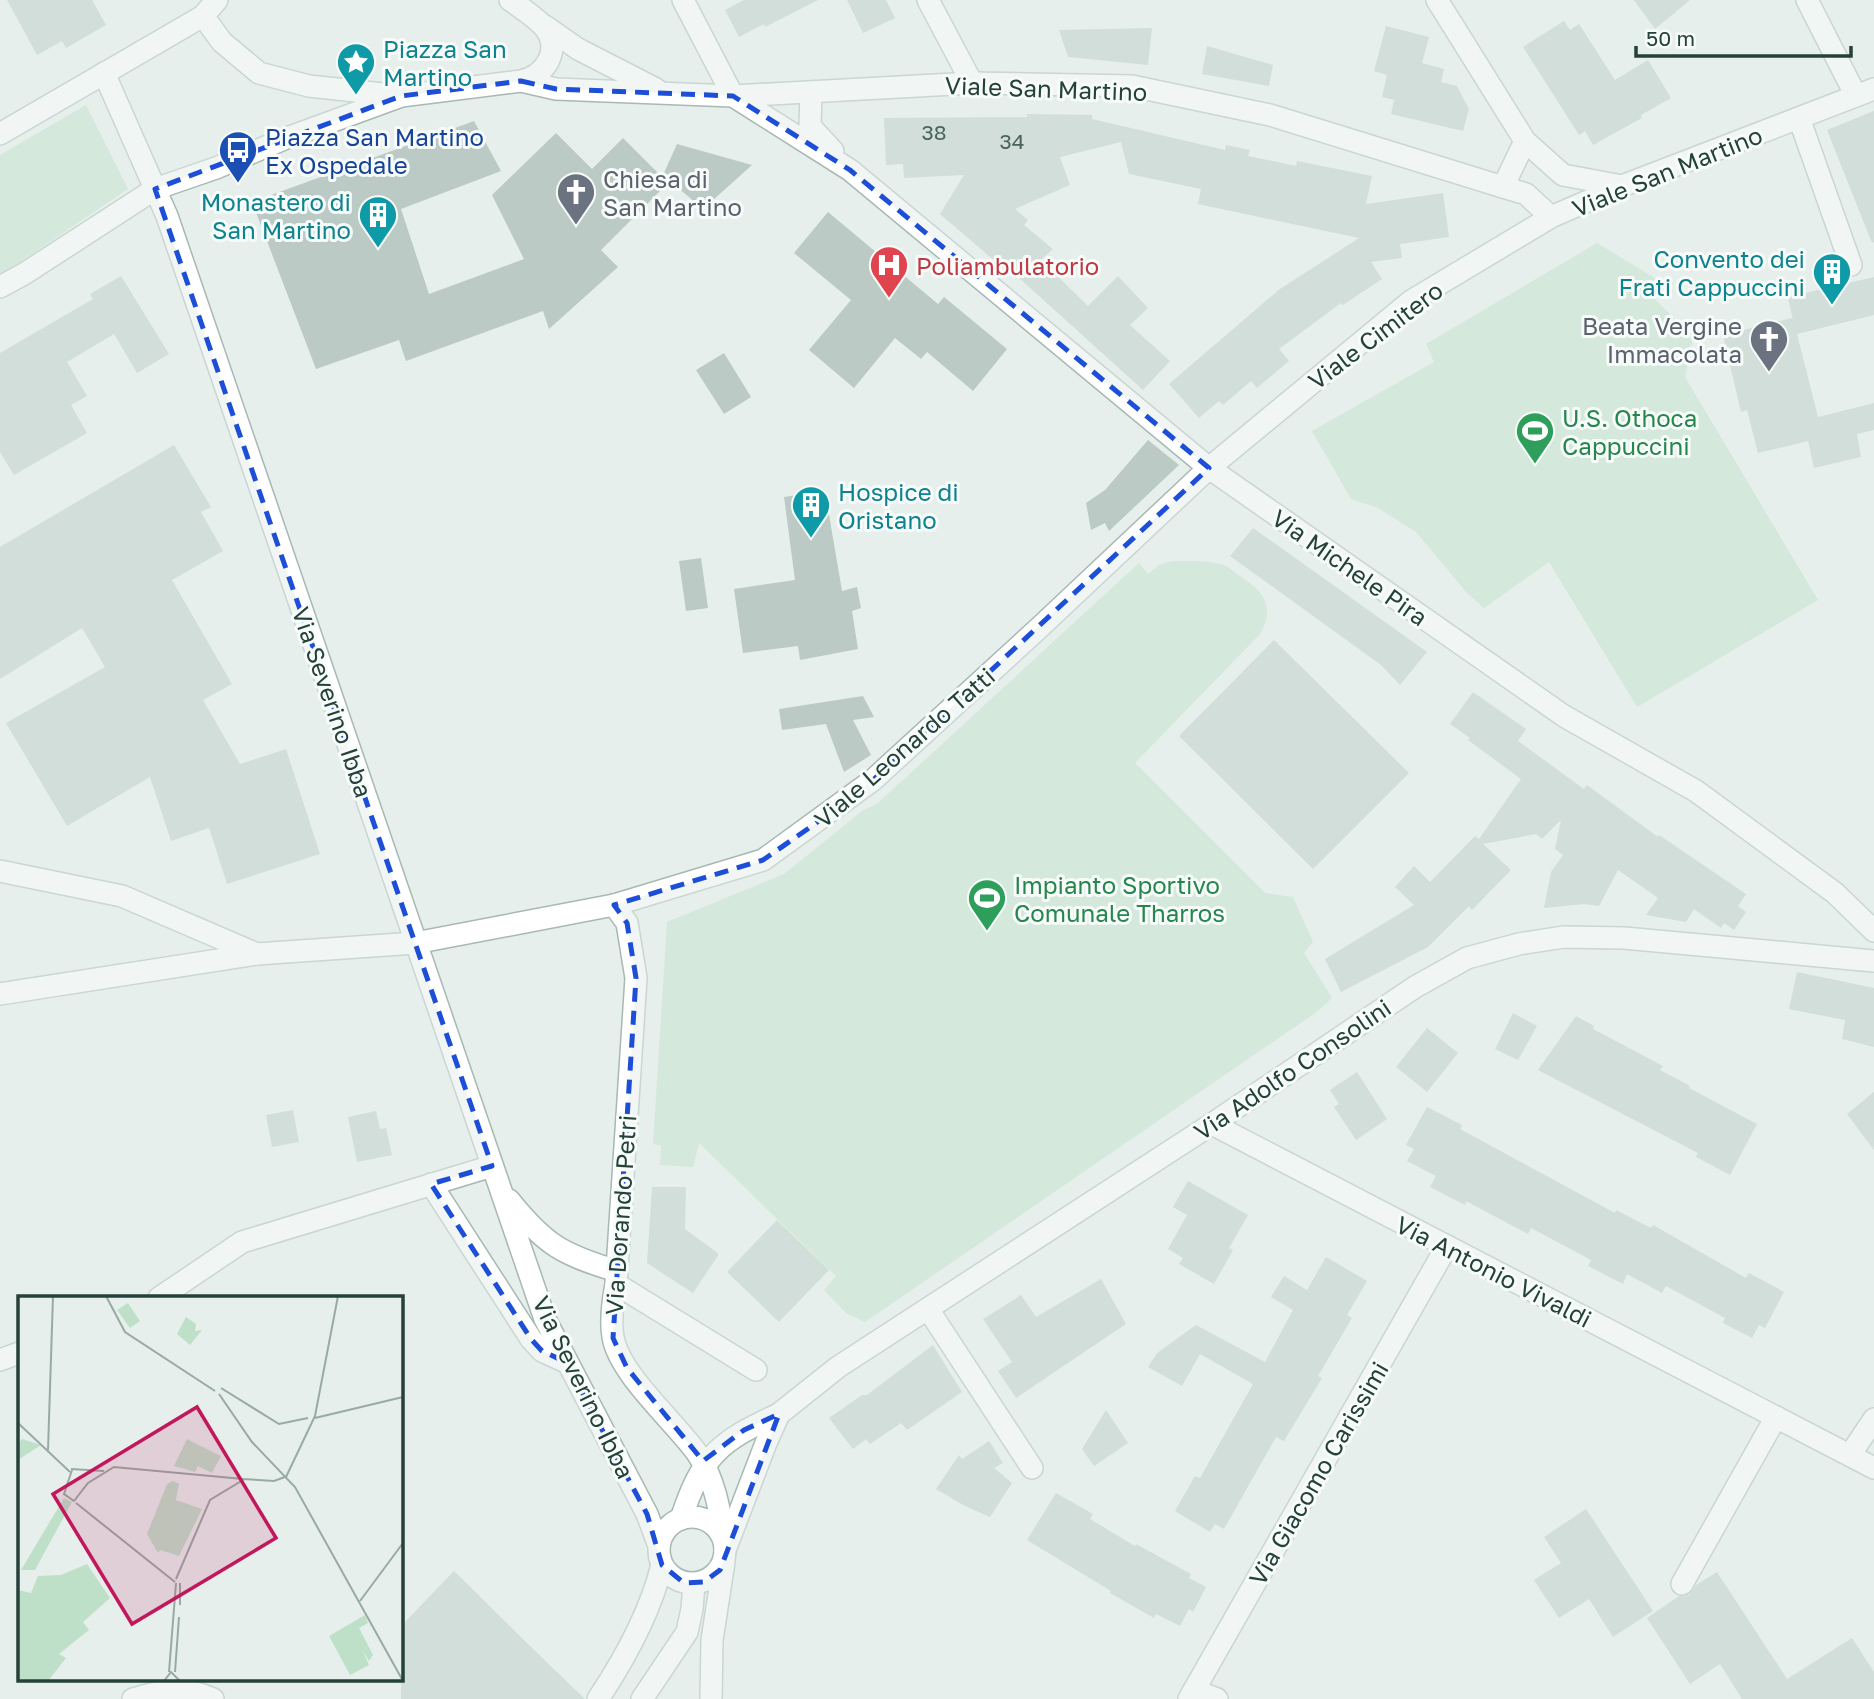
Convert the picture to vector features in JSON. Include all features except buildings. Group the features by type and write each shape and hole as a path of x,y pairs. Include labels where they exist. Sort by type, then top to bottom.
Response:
{"street":[{"path":"510,0 578,49 661,91"},
{"path":"683,0 733,96"},
{"path":"928,0 972,83"},
{"path":"1437,0 1525,141 1563,175 1622,186"},
{"path":"1807,0 1865,92"},
{"path":"0,134 210,8 222,42 259,73 309,86 401,96"},
{"path":"0,287 155,188 216,168 284,139 401,96 530,79 543,70 551,54 552,43 549,33 534,18"},
{"path":"104,72 155,188"},
{"path":"520,81 556,89 661,91"},
{"name":"Viale San Martino","path":"661,91 733,96 972,83 1132,86 1270,115 1526,194 1551,217 1622,186 1865,92"},
{"name":"Via Michele Pira","path":"811,92 810,126 850,170"},
{"name":"Via Michele Pira","path":"733,96 850,170 1209,467 1564,716 1696,791 1835,892 1874,931"},
{"path":"1799,118 1851,265"},
{"path":"1503,187 1525,141"},
{"name":"Via Severino Ibba","path":"155,188 167,216 545,1319 647,1514 660,1555"},
{"name":"Viale Cimitero","path":"1209,467 1411,302 1551,217"},
{"name":"Viale Leonardo Tatti","path":"0,994 257,954 415,943 614,905 763,860 812,826 892,762 1209,467"},
{"path":"0,870 122,896 257,954"},
{"name":"Via Dorando Petri","path":"614,905 627,923 636,978 617,1277 613,1301 613,1338 622,1358 642,1387 698,1454 715,1492 724,1550"},
{"name":"Via Adolfo Consolini","path":"681,1518 704,1468 714,1451 725,1442 779,1414 838,1367 1212,1124 1415,987 1467,958 1519,944 1564,937 1624,938 1874,961"},
{"name":"Via Antonio Vivaldi","path":"1212,1124 1874,1468"},
{"path":"162,1296 242,1242 492,1166"},
{"path":"431,1184 531,1339 542,1351 566,1362"},
{"name":"Via Severino Ibba","path":"499,1188 530,1226 556,1248 617,1277 756,1370"},
{"name":"Via Giacomo Carissimi","path":"1191,1695 1447,1246"},
{"path":"928,1308 1032,1468"},
{"path":"0,1360 18,1353"},
{"name":"Via Adolfo Consolini","path":"724,1550 765,1443 779,1414"},
{"path":"1682,1584 1776,1417"},
{"path":"1850,1455 1874,1419"},
{"path":"598,1699 633,1641 656,1591 665,1530 681,1518 702,1518 711,1523 724,1550 712,1640 711,1699"},
{"path":"660,1555 675,1579 697,1583 712,1577 720,1570 724,1550"},
{"path":"697,1583 712,1640"},
{"path":"642,1699 687,1632 697,1583"},
{"path":"133,1699 164,1690 179,1689 200,1692 214,1699"},
{"path":"1191,1695 1217,1699"}],"highlighted area":[{"path":"521,81 556,89 733,96 850,170 1209,468 873,780 812,826 763,860 614,905 627,923 636,978 613,1338 627,1368 703,1461 744,1430 779,1414 720,1570 704,1582 684,1583 662,1565 647,1514 566,1362 542,1351 531,1339 431,1184 492,1166 155,189 401,96"}],"green space":[{"path":"86,105 128,189 0,274 0,155"},
{"name":"U.S. Othoca Cappuccini","path":"1597,243 1663,283 1651,295 1693,338 1685,377 1818,600 1637,707 1549,562 1484,608 1468,594 1416,532 1378,508 1351,499 1312,431 1434,362 1426,344"},
{"name":"Impianto Sportivo Comunale Tharros","path":"1172,561 1209,562 1226,566 1261,594 1265,600 1267,616 1260,634 1135,763 1265,893 1293,897 1313,942 1304,953 1332,998 1318,1011 865,1322 846,1313 824,1290 836,1276 699,1143 693,1167 660,1165 661,1146 653,1144 667,922 784,874 862,811 878,803 1139,563 1148,574 1159,565"}],"place":[{"name":"Piazza San Martino","path":"356,96"},
{"name":"Piazza San Martino Ex Ospedale","path":"238,184"},
{"name":"Chiesa di San Martino","path":"576,226"},
{"name":"Monastero di San Martino","path":"378,249"},
{"name":"Poliambulatorio","path":"889,299"},
{"name":"Convento dei Frati Cappuccini","path":"1832,306"},
{"name":"Beata Vergine Immacolata","path":"1769,373"},
{"name":"U.S. Othoca Cappuccini","path":"1535,465"},
{"name":"Hospice di Oristano","path":"811,539"},
{"name":"Impianto Sportivo Comunale Tharros","path":"987,932"}]}
